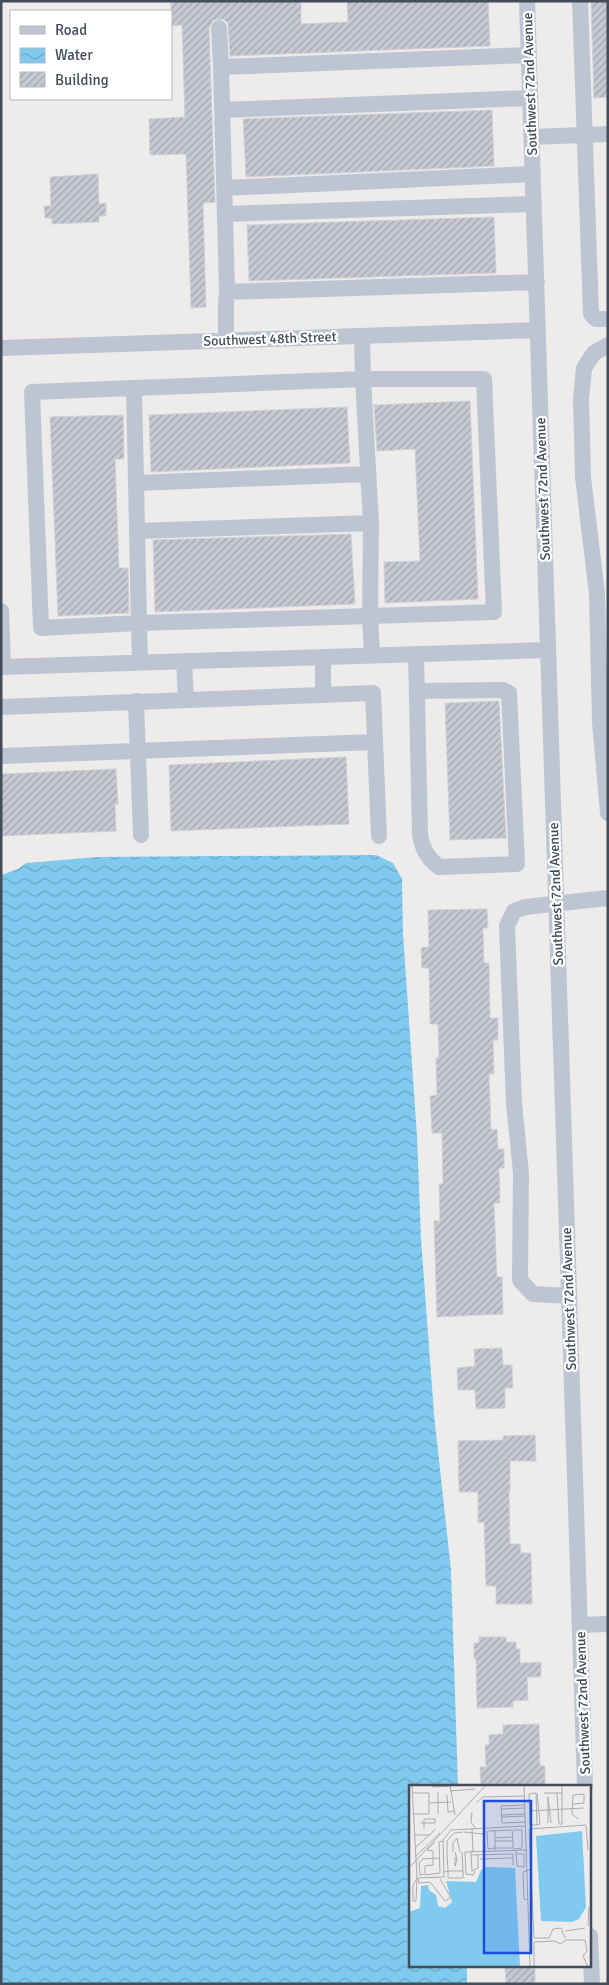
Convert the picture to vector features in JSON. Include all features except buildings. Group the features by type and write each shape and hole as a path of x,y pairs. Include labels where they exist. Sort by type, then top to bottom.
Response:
{"street":[{"name":"Southwest 72nd Avenue","path":"527,1 585,1785"},
{"path":"580,1 591,314 596,319 608,319"},
{"path":"219,28 227,292 226,341"},
{"path":"221,66 528,56"},
{"path":"222,110 530,98"},
{"path":"532,136 608,134"},
{"path":"224,188 533,174"},
{"path":"225,214 534,204"},
{"path":"227,292 536,282"},
{"name":"Southwest 48th Street","path":"1,348 538,330"},
{"path":"362,337 371,524 370,616 372,655"},
{"path":"608,345 594,353 589,359 584,368 581,388 582,477 597,594 600,722 608,812"},
{"path":"363,379 484,379 494,612 139,623 41,628 32,392 134,388 363,379"},
{"path":"134,388 140,662"},
{"path":"136,483 368,474"},
{"path":"137,531 371,524"},
{"path":"1,611 2,667 548,650"},
{"path":"416,654 420,835 425,852 440,867 517,864 509,693 503,690 417,691"},
{"path":"323,657 323,695"},
{"path":"184,661 186,700"},
{"path":"1,707 373,693 379,836"},
{"path":"136,701 141,835"},
{"path":"1,756 375,742"},
{"path":"569,1296 533,1294 520,1280 522,1173 514,1103 507,926 514,912 525,907 556,902 608,898"},
{"path":"580,1625 608,1624"},
{"path":"591,1968 592,1984"}],"water":[{"path":"376,855 393,863 402,879 403,934 417,1136 421,1239 434,1414 451,1570 458,1785 409,1785 409,1968 467,1968 467,1984 1,1984 1,875 18,869 26,863 98,857"}]}
